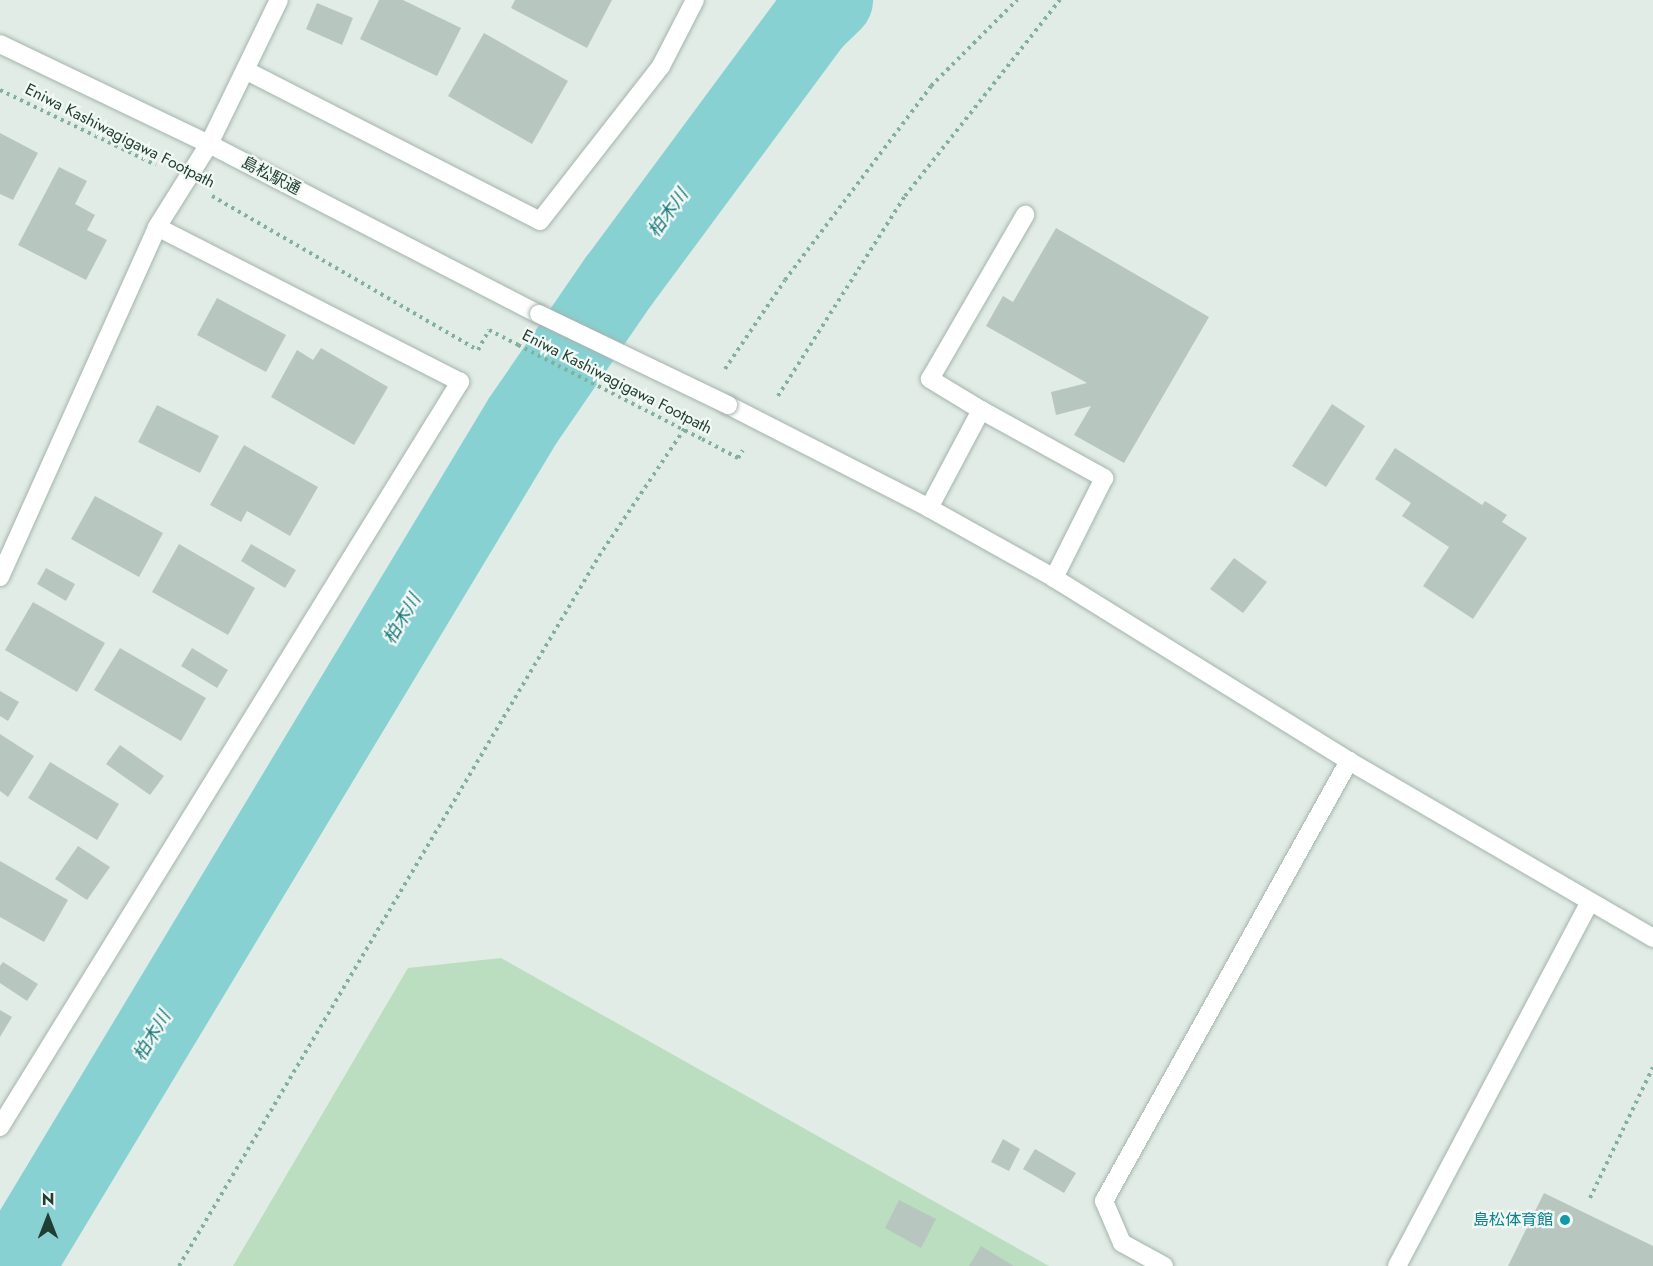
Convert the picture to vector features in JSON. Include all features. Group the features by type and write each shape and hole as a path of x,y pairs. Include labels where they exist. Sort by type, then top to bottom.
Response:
{"street":[{"path":"0,577 157,227 209,144 279,0"},
{"path":"245,70 540,222 662,66 695,0"},
{"name":"島松駅通","path":"0,44 209,144 539,314 728,405 929,508 1054,578 1349,761 1653,938"},
{"path":"1025,215 930,379 1104,478 1054,578"},
{"path":"0,1128 460,382 157,227"},
{"path":"929,508 981,410"},
{"path":"1164,1266 1122,1243 1104,1201 1349,761"},
{"path":"1397,1266 1590,902"}],"path":[{"path":"718,378 785,280 931,86 1017,0"},
{"name":"Eniwa Kashiwagigawa Footpath","path":"0,90 186,181 478,350 489,330 738,458 905,196 1060,0"},
{"path":"179,1266 599,556 692,418"},
{"path":"1590,1198 1653,1067"}],"green space":[{"path":"501,958 1049,1266 233,1266 408,968"}],"building":[{"path":"379,0 403,0 461,28 437,76 360,39"},
{"path":"515,0 612,0 587,48 511,8"},
{"path":"317,3 353,18 342,45 306,29"},
{"path":"484,33 568,81 532,144 448,96"},
{"path":"0,133 38,153 13,200 0,194"},
{"path":"59,167 87,181 75,204 95,215 87,230 107,240 86,280 18,245"},
{"path":"1056,228 1209,317 1124,463 1074,435 1091,406 1056,415 1051,392 1087,383 986,326 1003,296 1013,302"},
{"path":"217,298 286,335 266,372 197,335"},
{"path":"321,348 388,387 354,445 271,397 297,350 313,360"},
{"path":"1332,404 1365,426 1326,487 1292,466"},
{"path":"157,405 219,436 200,473 138,442"},
{"path":"244,445 318,487 290,536 247,511 241,522 210,505"},
{"path":"1395,448 1482,505 1485,501 1507,515 1502,522 1527,538 1473,619 1423,586 1449,547 1402,516 1411,503 1375,479"},
{"path":"95,496 163,533 139,577 71,539"},
{"path":"179,544 255,588 228,635 152,592"},
{"path":"251,544 296,570 285,588 241,561"},
{"path":"1234,558 1267,582 1243,613 1210,589"},
{"path":"46,568 75,584 66,601 37,584"},
{"path":"33,602 105,643 77,692 5,650"},
{"path":"120,648 206,698 181,741 94,690"},
{"path":"192,648 228,670 217,688 181,666"},
{"path":"0,691 19,702 8,721 0,716"},
{"path":"0,734 34,756 8,797 0,791"},
{"path":"120,745 164,776 150,795 106,764"},
{"path":"50,762 119,804 97,840 28,798"},
{"path":"78,846 110,867 87,900 55,879"},
{"path":"0,861 68,900 44,942 0,917"},
{"path":"3,962 38,984 27,1001 0,983 0,966"},
{"path":"0,1010 12,1017 0,1037"},
{"path":"1003,1139 1020,1149 1009,1171 991,1162"},
{"path":"1035,1149 1076,1173 1064,1193 1023,1169"},
{"name":"島松体育館","path":"1544,1193 1653,1246 1653,1266 1508,1266"},
{"path":"899,1200 936,1219 921,1248 885,1228"},
{"path":"981,1246 1014,1266 969,1266"}],"waterway":[{"name":"柏木川","path":"13,1266 523,419 618,281 812,19 832,0"}],"place":[{"name":"島松体育館","path":"1565,1220"}]}
